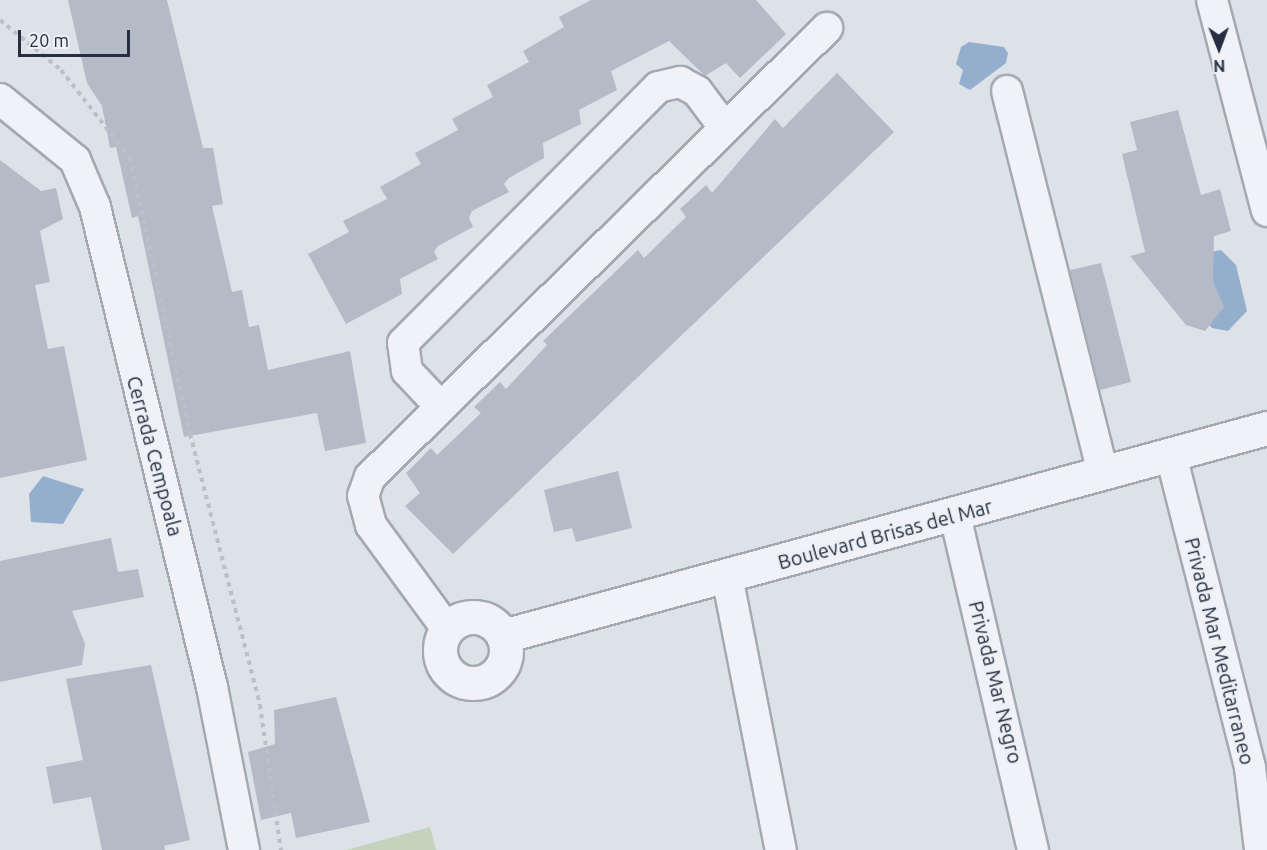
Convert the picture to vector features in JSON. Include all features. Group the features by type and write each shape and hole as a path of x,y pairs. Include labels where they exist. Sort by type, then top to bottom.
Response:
{"street":[{"path":"1212,0 1267,211"},
{"path":"447,629 371,525 363,496 370,477 439,405 827,28"},
{"path":"439,405 407,371 403,343 658,87 680,82 697,91 724,127"},
{"path":"1007,91 1103,472"},
{"name":"Cerrada Cempoala","path":"0,99 75,160 95,207 212,687 244,850"},
{"name":"Boulevard Brisas del Mar","path":"503,636 955,515 1267,428"},
{"name":"Privada Mar Meditarraneo","path":"1171,454 1250,768 1260,850"},
{"name":"Privada Mar Negro","path":"955,515 1033,850"},
{"path":"727,576 781,850"},
{"path":"477,617 503,636 506,650 495,675 469,683 456,679 440,656 447,629 477,617"}],"green space":[{"path":"430,827 436,850 346,850"}],"water":[{"path":"969,42 1004,47 1008,53 1006,63 970,90 959,84 963,70 956,64 961,47"},
{"path":"1221,250 1236,265 1247,311 1228,331 1212,328 1199,314 1210,252"},
{"path":"43,476 84,489 63,524 31,522 29,494"}],"building":[{"path":"68,0 167,0 203,148 213,148 223,204 212,206 232,292 242,290 249,327 259,325 268,370 350,351 366,443 325,451 317,413 184,437 138,216 132,218 116,147 110,148 102,106 87,83"},
{"path":"591,0 756,0 786,34 740,78 726,63 705,76 669,41 611,71 617,90 579,110 581,124 543,143 544,158 509,178 504,184 509,192 472,211 469,218 473,227 438,246 434,252 438,259 400,279 402,294 346,324 308,254 349,232 343,221 387,199 380,187 421,164 415,153 458,130 452,119 493,97 487,85 529,62 523,51 564,27 559,17"},
{"path":"837,73 894,132 453,554 405,506 420,493 406,473 431,448 437,455 481,413 474,407 500,382 506,389 547,345 543,341 638,250 644,258 686,217 680,209 706,185 712,193 775,119 783,128"},
{"path":"1178,110 1201,195 1220,189 1231,231 1214,236 1213,281 1224,307 1205,331 1186,325 1130,256 1145,252 1122,154 1137,150 1130,122"},
{"path":"0,160 41,191 56,188 63,219 40,231 50,282 35,285 48,349 64,346 87,460 0,478"},
{"path":"1101,263 1131,382 1100,390 1070,270"},
{"path":"618,471 632,528 576,542 572,528 554,532 544,490"},
{"path":"111,538 118,572 138,569 144,597 72,611 85,644 82,665 0,682 0,561"},
{"path":"151,665 190,840 164,846 165,850 102,850 91,797 53,804 46,767 83,760 66,679"},
{"path":"336,697 370,822 296,838 291,813 261,820 248,752 275,744 274,710"}]}
